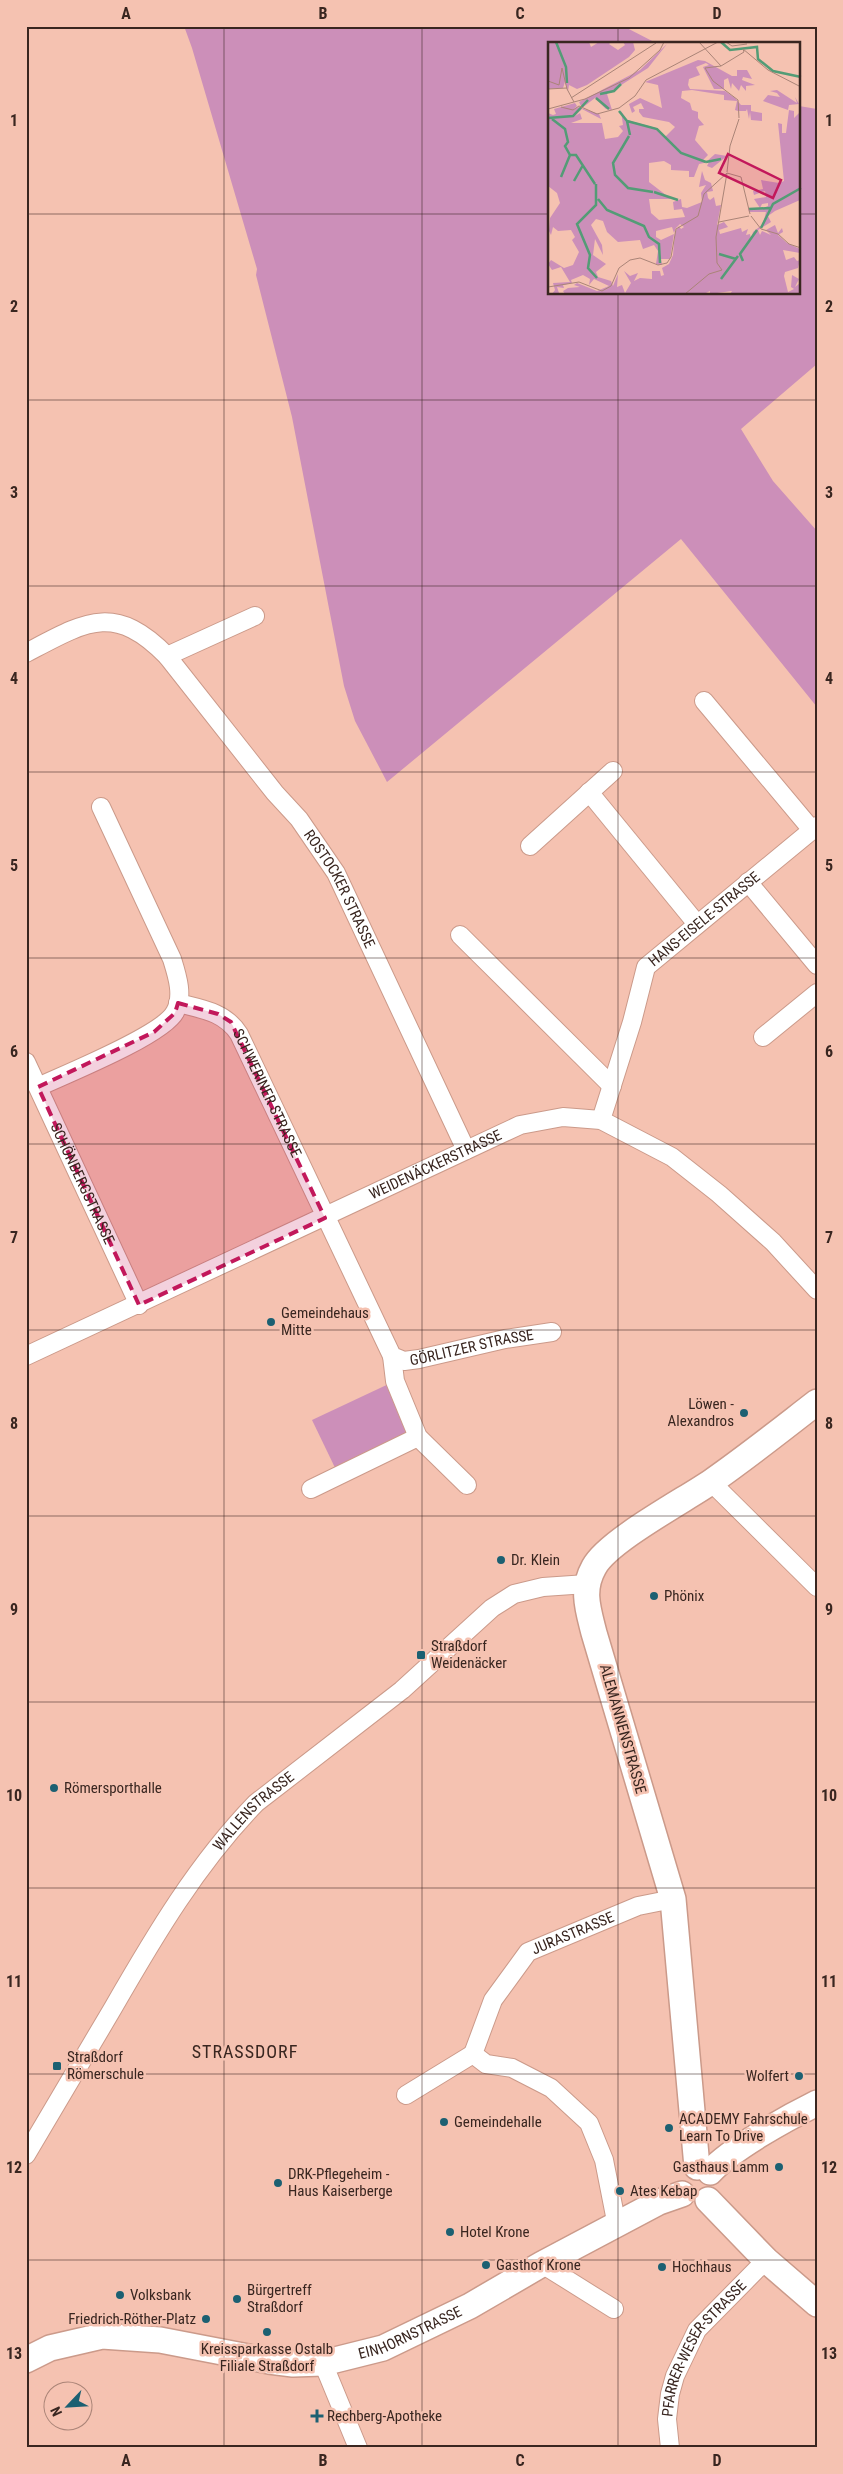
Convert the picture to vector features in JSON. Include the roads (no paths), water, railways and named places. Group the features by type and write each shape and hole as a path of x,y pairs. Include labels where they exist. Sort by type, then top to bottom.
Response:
{"main road":[{"name":"ALEMANNENSTRASSE","path":"703,2169 673,1899 585,1597 587,1584 595,1565 613,1546 711,1482 817,1402"},
{"path":"703,2169 716,2185 712,2196 708,2200 703,2203 691,2202 682,2194 680,2188 682,2176 690,2168 703,2169 817,2103"},
{"name":"EINHORNSTRASSE","path":"26,2360 50,2348 102,2336 160,2340 293,2364 323,2363 383,2348 470,2306 542,2264 617,2226 659,2202 682,2194"},
{"path":"708,2200 766,2260 817,2304"}],"street":[{"path":"167,656 255,616"},
{"name":"ROSTOCKER STRASSE","path":"26,653 72,629 92,623 110,621 125,625 150,638 167,656 274,793 299,819 336,873 466,1150"},
{"path":"704,701 814,828"},
{"path":"530,846 613,771"},
{"path":"589,792 697,924"},
{"path":"38,1087 154,1032 175,1013 178,1003 177,974 172,959 101,807"},
{"name":"HANS-EISELE-STRASSE","path":"601,1120 632,1022 646,967 814,828"},
{"path":"748,882 817,965"},
{"path":"460,935 612,1086"},
{"path":"763,1037 817,994"},
{"name":"SCHWERINER STRASSE","path":"178,1003 218,1014 231,1022 325,1218"},
{"name":"SCHÖNBERGSTRASSE","path":"26,1062 139,1305"},
{"name":"WEIDENÄCKERSTRASSE","path":"26,1356 139,1305 520,1125 563,1117 601,1120 672,1157 773,1242 817,1290"},
{"name":"GÖRLITZER STRASSE","path":"325,1218 392,1356 396,1381 418,1437 467,1485"},
{"name":"GÖRLITZER STRASSE","path":"392,1356 404,1361 419,1359 505,1339 552,1332"},
{"path":"311,1488 418,1437"},
{"path":"711,1482 817,1587"},
{"name":"WALLENSTRASSE","path":"26,2155 173,1907 216,1848 256,1804 402,1690 492,1608 514,1594 543,1587 587,1584"},
{"name":"JURASTRASSE","path":"473,2054 493,2000 528,1952 638,1906 673,1899"},
{"path":"406,2095 473,2054 486,2064 512,2068 551,2088 589,2123 604,2160 617,2226"},
{"name":"PFARRER-WESER-STRASSE","path":"670,2448 667,2419 670,2394 675,2376 696,2330 766,2260"},
{"path":"542,2264 614,2309"},
{"path":"323,2363 358,2448"}],"place":[{"name":"Gemeindehaus Mitte","path":"271,1322"},
{"name":"Löwen - Alexandros","path":"744,1413"},
{"name":"Dr. Klein","path":"501,1560"},
{"name":"Phönix","path":"654,1596"},
{"name":"Straßdorf Weidenäcker","path":"421,1655"},
{"name":"Römersporthalle","path":"54,1788"},
{"name":"Straßdorf Römerschule","path":"57,2066"},
{"name":"Wolfert","path":"799,2076"},
{"name":"Gemeindehalle","path":"444,2122"},
{"name":"ACADEMY Fahrschule Learn To Drive","path":"669,2128"},
{"name":"Gasthaus Lamm","path":"779,2167"},
{"name":"DRK-Pflegeheim - Haus Kaiserberge","path":"278,2183"},
{"name":"Ates Kebap","path":"620,2191"},
{"name":"Hotel Krone","path":"450,2232"},
{"name":"Gasthof Krone","path":"486,2265"},
{"name":"Hochhaus","path":"662,2267"},
{"name":"Volksbank","path":"120,2295"},
{"name":"Bürgertreff Straßdorf","path":"237,2299"},
{"name":"Friedrich-Röther-Platz","path":"206,2319"},
{"name":"Kreissparkasse Ostalb Filiale Straßdorf","path":"267,2332"},
{"name":"Rechberg-Apotheke","path":"317,2416"}],"district":[{"name":"STRASSDORF","path":"245,2052"}]}
